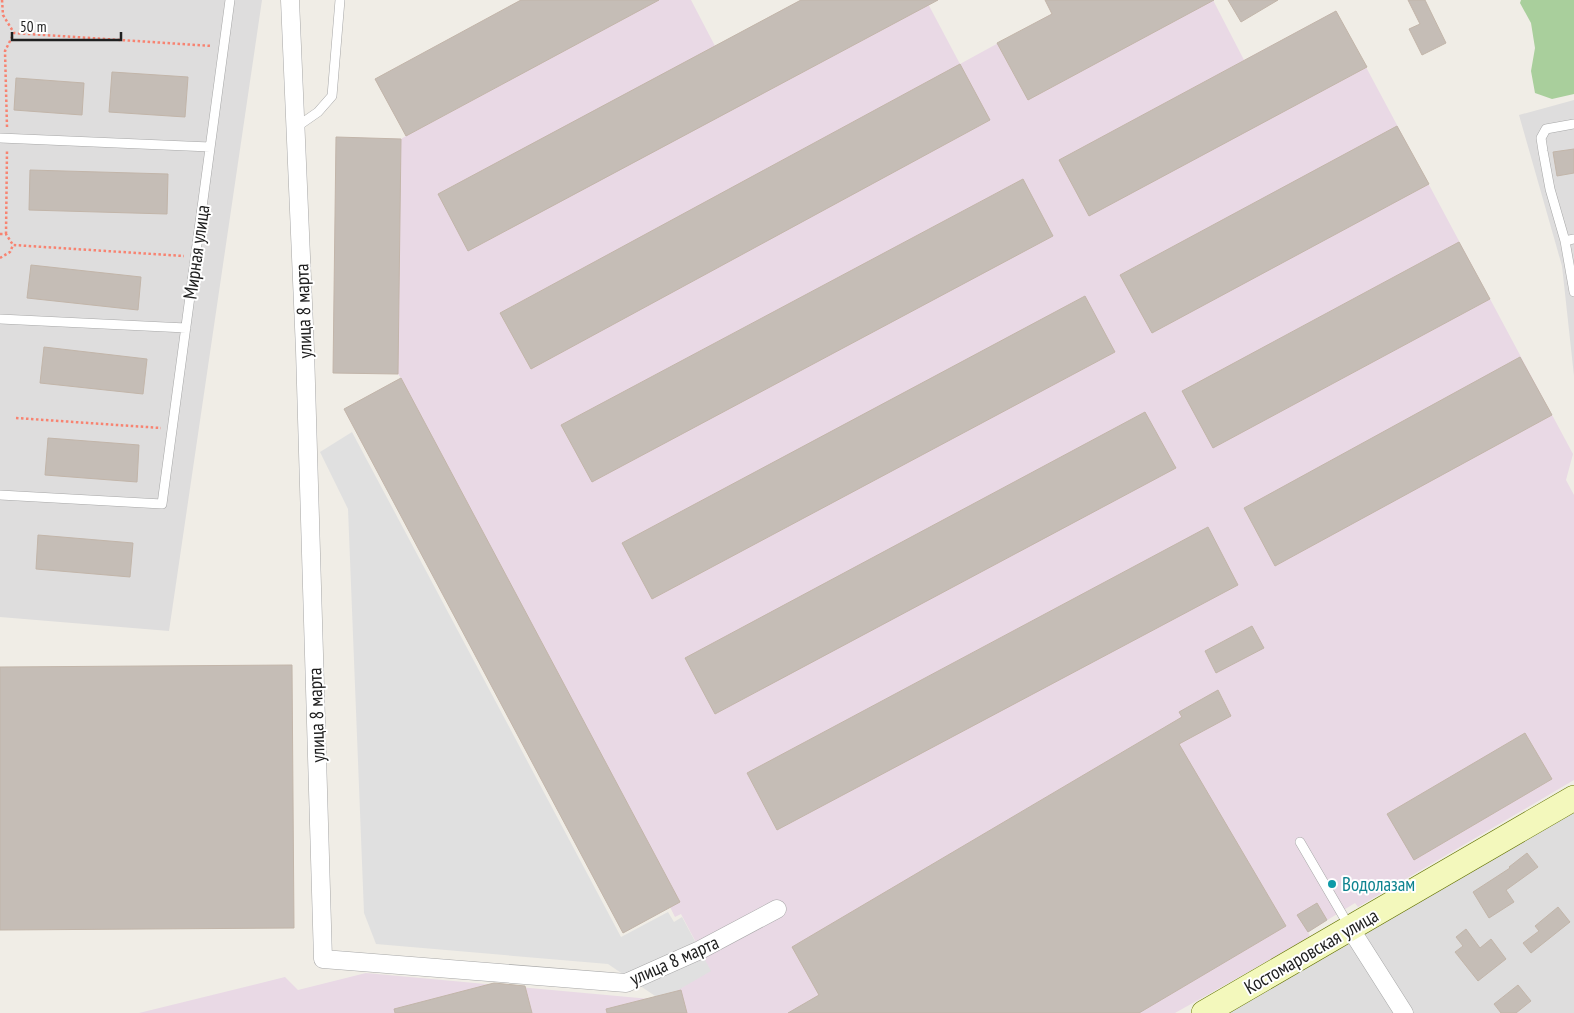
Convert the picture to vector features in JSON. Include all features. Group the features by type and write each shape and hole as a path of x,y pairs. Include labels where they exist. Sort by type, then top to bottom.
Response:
{"street":[{"name":"улица 8 марта","path":"290,0 296,128 323,959 626,983 700,950 778,909"},
{"name":"Костомаровская улица","path":"1204,1013 1574,798"},
{"path":"1350,928 1404,1013"}],"lane":[{"name":"Мирная улица","path":"0,495 162,504 230,0"},
{"path":"296,128 318,112 332,96 340,0"},
{"path":"1574,124 1546,129 1541,138 1550,189 1570,240 1574,292"},
{"path":"4,138 210,147"},
{"path":"0,319 186,328"},
{"path":"1300,842 1350,928"}],"path":[{"path":"2,0 1,15 14,33"},
{"path":"14,33 223,47"},
{"path":"13,245 6,234 4,138 5,51 14,33"},
{"path":"0,234 6,234"},
{"path":"13,245 195,257"},
{"path":"0,258 10,252 13,245"},
{"path":"16,418 172,429"}],"shaded area":[{"path":"0,0 262,0 169,631 0,617"},
{"path":"521,0 691,0 715,46 801,0 926,0 960,64 1077,0 1213,0 1244,60 1336,11 1573,454 1566,480 1574,495 1574,780 1358,907 1355,903 1308,932 1310,937 1175,1013 139,1013 285,977 298,990 366,973 661,1000 700,950 681,914 675,917 670,907 623,933 344,409 401,378 398,374 333,373 336,137 401,139 406,136 375,79"},
{"path":"1574,100 1574,376 1562,266 1519,115"},
{"path":"352,432 621,937 668,912 674,922 682,917 711,971 661,1000 608,964 376,944 364,913 348,509 320,452"},
{"path":"1574,796 1574,1013 1192,1013"}],"green space":[{"path":"1521,0 1574,0 1574,94 1552,99 1535,93 1531,71 1535,48 1531,23 1520,3"}],"building":[{"path":"521,0 659,0 406,136 375,79"},
{"path":"801,0 938,0 468,251 438,194"},
{"path":"1045,0 1214,0 1028,100 997,43 1052,14"},
{"path":"1228,0 1278,0 1241,22"},
{"path":"1408,0 1425,0 1446,43 1422,55 1409,29 1420,24"},
{"path":"1336,11 1367,67 1089,216 1059,160"},
{"path":"960,64 990,120 531,369 500,313"},
{"path":"112,72 188,77 185,117 109,112"},
{"path":"16,78 84,83 82,115 14,110"},
{"path":"1397,126 1429,184 1152,333 1120,275"},
{"path":"336,137 401,139 398,374 333,373"},
{"path":"1574,149 1574,173 1557,176 1553,152"},
{"path":"30,170 168,174 167,214 29,210"},
{"path":"1023,179 1053,236 592,482 561,425"},
{"path":"1459,242 1490,299 1213,448 1182,391"},
{"path":"31,265 141,277 138,310 27,298"},
{"path":"1085,296 1115,352 652,599 622,543"},
{"path":"44,347 147,359 143,394 40,383"},
{"path":"1520,357 1552,415 1275,566 1244,508"},
{"path":"401,378 680,902 623,933 344,409"},
{"path":"1145,412 1176,468 715,714 685,658"},
{"path":"48,438 139,445 137,482 45,475"},
{"path":"1208,527 1238,585 777,830 747,773"},
{"path":"38,535 133,543 130,577 36,569"},
{"path":"1252,626 1264,648 1216,673 1205,651"},
{"path":"292,665 294,928 0,930 0,667"},
{"path":"1218,690 1231,716 1179,744 1286,926 1139,1013 788,1013 819,995 792,947 1182,717 1179,712"},
{"path":"1525,733 1552,779 1414,860 1387,814"},
{"path":"1527,853 1538,867 1506,890 1514,902 1489,918 1473,892 1510,868"},
{"path":"1317,903 1327,920 1308,932 1297,915"},
{"path":"1558,907 1570,922 1531,953 1523,943 1539,931 1535,926"},
{"path":"1466,929 1480,948 1491,939 1506,959 1478,981 1455,952 1463,946 1456,937"},
{"path":"494,983 525,986 532,1013 395,1013 394,1009"},
{"path":"1518,985 1531,1001 1516,1013 1501,1013 1494,1004"},
{"path":"681,990 687,1013 607,1013 606,1009"}],"place":[{"name":"Водолазам","path":"1332,884"}]}
